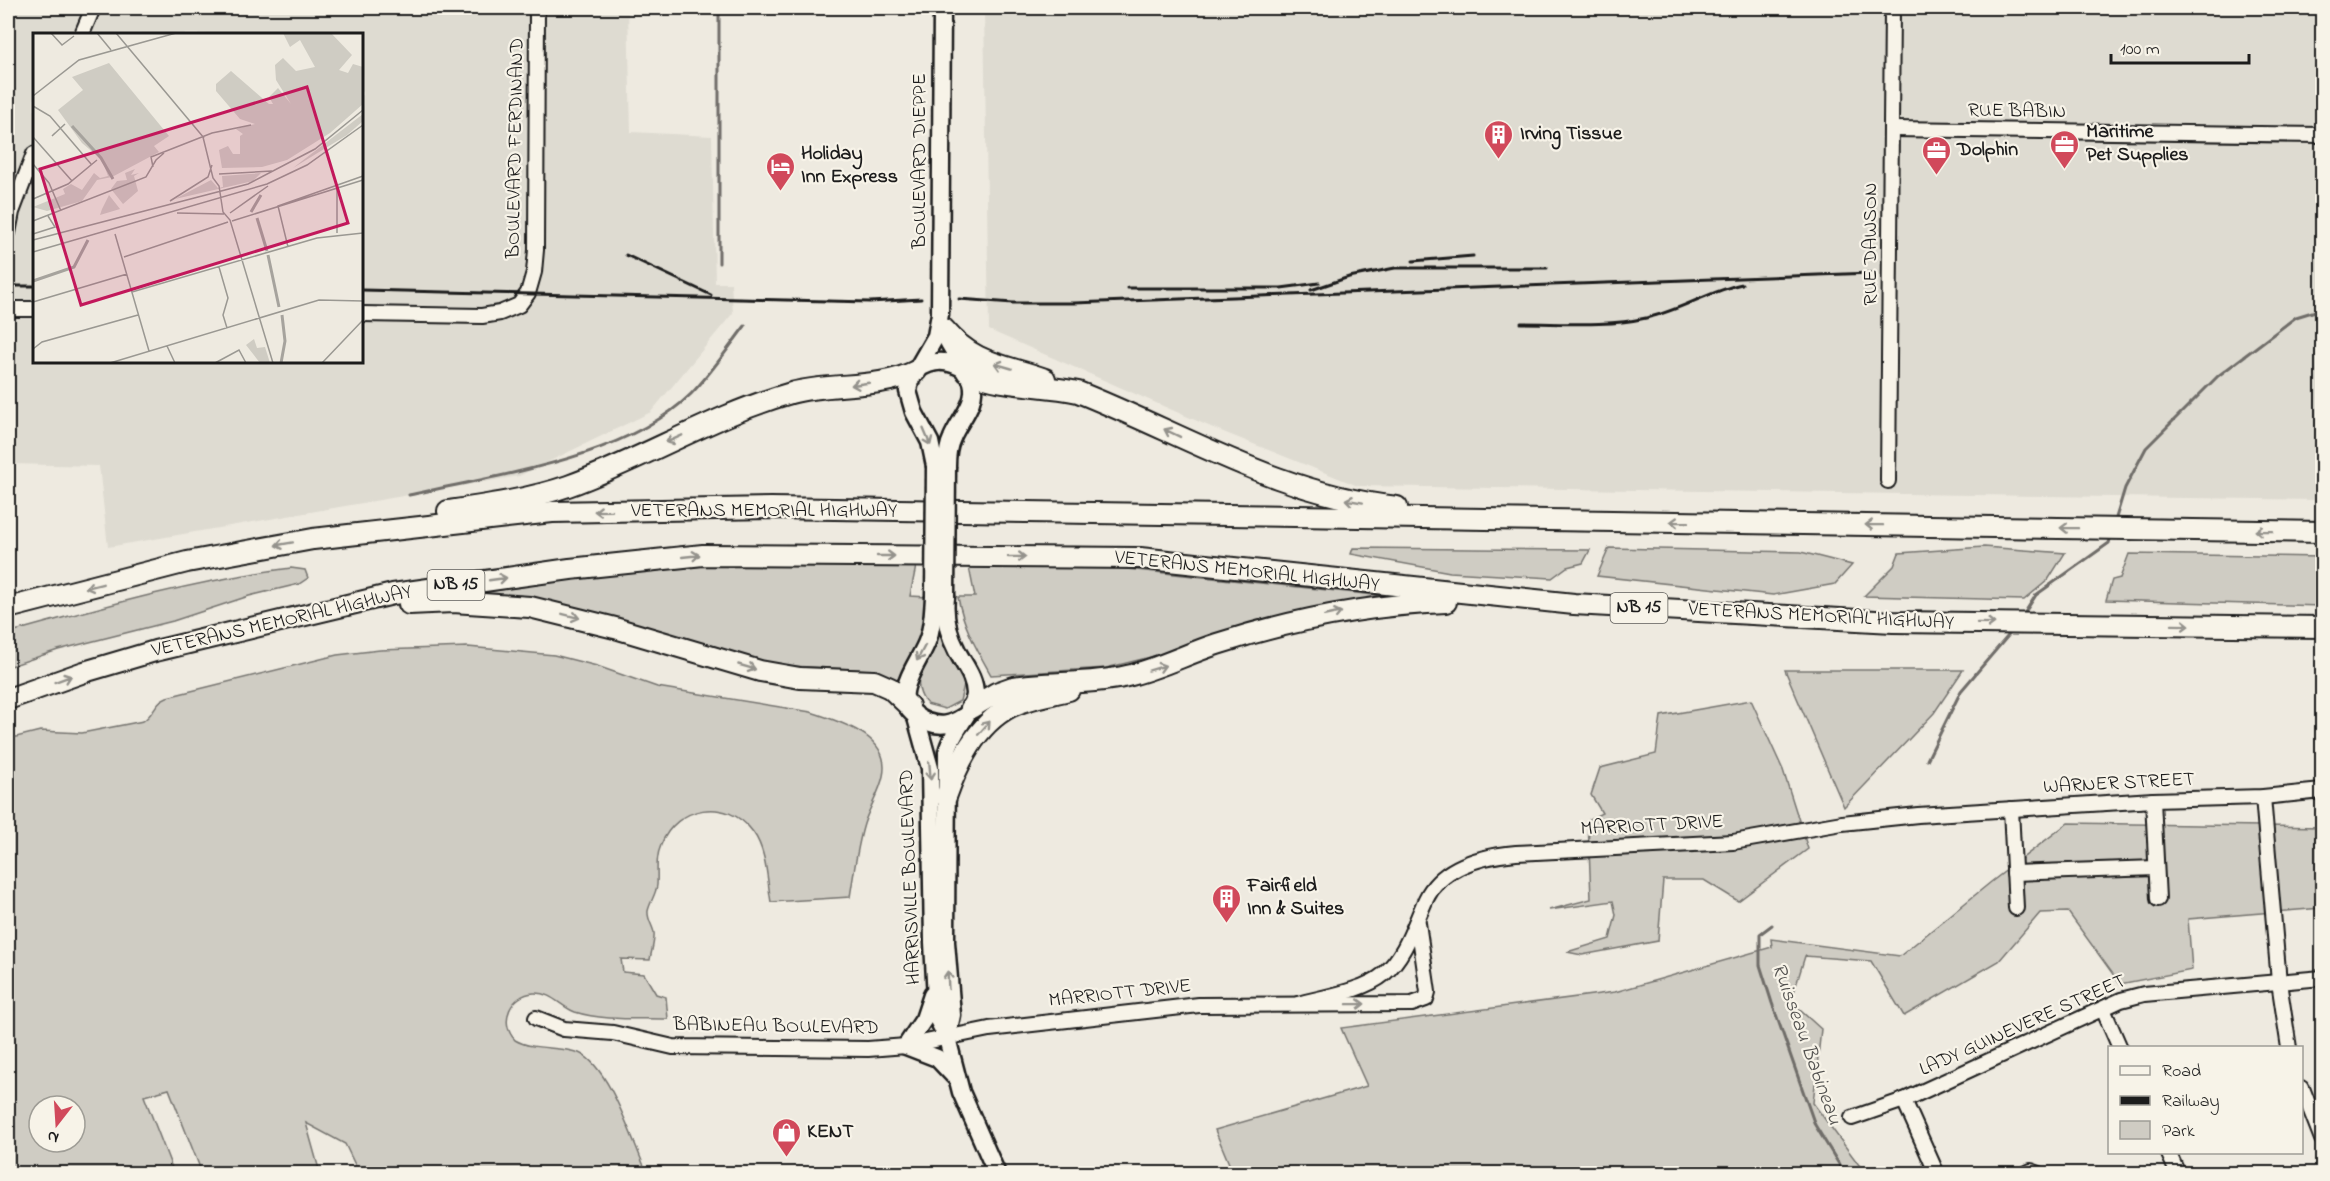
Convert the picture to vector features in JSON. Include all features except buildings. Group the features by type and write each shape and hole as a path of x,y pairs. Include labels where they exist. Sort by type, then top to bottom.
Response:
{"highway":[{"path":"942,322 960,348 980,359 1078,392 1257,472 1334,497 1395,507 1600,521"},
{"path":"313,539 546,493 723,418 772,400 813,389 893,379 916,370"},
{"path":"967,372 1000,383 1054,387 1078,392"},
{"name":"VETERANS MEMORIAL HIGHWAY","path":"8,608 188,562 313,539 552,512 771,508 2322,532"},
{"name":"VETERANS MEMORIAL HIGHWAY","path":"8,699 84,672 223,634 393,594 570,569 703,555 1140,558 1574,604 1893,622 2322,627"},
{"path":"223,634 399,604 453,602 511,605 605,625 760,671 800,678 874,681 890,688 912,710"},
{"path":"946,797 954,774 973,741 990,720 1011,706 1165,665 1216,644 1347,611 1448,602 1499,605 1574,604"},
{"path":"968,712 996,693 1013,687 1100,681"}],"main road":[{"path":"936,8 942,25"},
{"name":"BOULEVARD DIEPPE","path":"942,8 942,322"},
{"path":"942,25 950,8"},
{"path":"942,322 949,345 967,372"},
{"name":"HARRISVILLE BOULEVARD","path":"941,466 909,400 910,381 942,322"},
{"path":"916,370 934,361 946,361 967,372"},
{"name":"HARRISVILLE BOULEVARD","path":"967,372 973,392 966,414 952,438 941,466 940,597 929,637 905,686 930,768 934,984 938,1018 947,1038 958,1080 997,1173"},
{"name":"HARRISVILLE BOULEVARD","path":"940,597 951,637 975,686 968,712 950,741 946,797 947,983 952,1015 947,1038"},
{"path":"912,710 925,721 944,726 968,712"},
{"path":"934,984 924,1019 906,1046 937,1058 958,1080"}],"street":[{"path":"82,33 93,8"},
{"name":"BOULEVARD FERDINAND","path":"363,314 482,316 500,313 519,305 528,293 536,250 537,8"},
{"name":"RUE DAWSON","path":"1888,481 1892,8"},
{"name":"RUE BABIN","path":"1891,129 2322,135"},
{"path":"8,233 12,212 33,157"},
{"path":"8,309 33,309"},
{"name":"WARNER STREET","path":"1918,815 2153,800 2263,797 2322,791"},
{"path":"2263,797 2279,982 2289,1046"},
{"path":"2153,800 2158,899"},
{"path":"2011,809 2016,908"},
{"name":"MARRIOTT DRIVE","path":"1298,1004 1364,986 1384,975 1418,922 1427,897 1438,883 1465,864 1481,858 1516,853 1733,842 1842,823 1918,815"},
{"path":"2014,873 2156,868"},
{"name":"MARRIOTT DRIVE","path":"947,1038 989,1029 1116,1012 1200,1005 1420,1002 1426,999 1428,981 1418,922"},
{"name":"LADY GUINEVERE STREET","path":"1852,1118 1904,1100 2121,1000 2144,994 2322,978"},
{"path":"2103,1009 2121,1046"},
{"name":"BABINEAU BOULEVARD","path":"536,1018 564,1029 613,1033 673,1047 868,1049 906,1046 947,1038"},
{"path":"2303,1093 2322,1138"},
{"path":"1904,1100 1937,1173"},
{"path":"2169,1154 2178,1173"},
{"path":"2025,1173 2033,1171 2039,1173"}],"shaded area":[{"path":"8,8 628,8 631,132 712,136 715,283 731,283 733,313 651,412 519,476 108,547 99,466 8,464"},
{"path":"984,8 2322,8 2322,500 1358,486 1211,427 989,330"}],"green space":[{"path":"1984,547 2065,553 2048,580 2024,600 1864,596 1894,566 1899,553"},
{"path":"1353,548 1590,550 1583,563 1567,567 1552,578 1450,572 1351,554"},
{"path":"1609,548 1801,552 1852,565 1835,584 1773,595 1597,576"},
{"path":"2129,554 2322,557 2322,606 2106,600 2112,580 2120,578"},
{"path":"748,562 1088,565 1394,597 1106,668 991,675 967,628 960,608 958,597 975,597 969,567 916,566 910,596 928,597 927,608 918,640 898,680 871,670 770,665 472,594 611,574"},
{"path":"291,568 305,570 308,578 299,584 249,596 173,621 58,650 8,667 8,633 184,587"},
{"path":"942,626 965,681 960,701 945,709 927,704 921,695 919,685 921,665 939,627"},
{"path":"468,647 554,655 597,666 657,687 811,712 849,726 872,741 880,751 884,762 882,782 862,833 850,897 771,902 764,857 753,832 730,813 703,810 690,814 678,821 668,832 659,850 656,888 648,911 654,936 650,960 621,959 623,972 644,974 656,994 666,997 668,1019 609,1018 586,1015 570,1010 551,997 540,993 526,995 513,1004 507,1017 510,1033 515,1040 530,1046 579,1053 601,1073 619,1107 647,1173 359,1173 345,1144 306,1123 320,1173 202,1173 169,1089 144,1096 174,1173 8,1173 8,739 40,731 82,733 143,721 159,702 167,697 337,655 380,650"},
{"path":"1785,670 1963,670 1934,713 1844,807"},
{"path":"1751,700 1783,770 1808,849 1738,901 1704,880 1663,880 1658,941 1582,955 1567,952 1610,939 1616,915 1613,901 1549,910 1591,899 1588,820 1602,813 1591,795 1600,768 1656,754 1661,716"},
{"path":"2068,823 2322,827 2322,908 2188,919 2192,970 2120,984 2068,912 2040,913 1999,961 1904,1016 1871,961 1805,956 1791,1002 1821,1029 1813,1103 1865,1173 1233,1173 1215,1130 1367,1086 1341,1028 1615,992 1772,947 1771,939 1900,956"}],"waterway":[{"path":"719,8 719,263"},
{"name":"Ruisseau Babineau","path":"2115,521 2125,488 2146,448 2218,376 2296,317 2322,309"},
{"path":"409,495 558,461 596,449 631,434 664,416 691,394 745,326"},
{"name":"Ruisseau Babineau","path":"2022,617 2036,595 2109,543 2111,536"},
{"name":"Ruisseau Babineau","path":"1927,760 1961,691 2013,630"},
{"name":"Ruisseau Babineau","path":"1772,925 1760,934 1760,965 1815,1125 1845,1174"}],"railway":[{"path":"626,255 711,295"},
{"path":"1413,261 1473,256"},
{"path":"1311,290 1349,277 1395,268 1547,268"},
{"path":"959,299 1013,303 1074,303 1872,273"},
{"path":"1128,288 1281,288 1319,283"},
{"path":"1521,323 1584,324 1631,321 1659,315 1718,291 1742,284"},
{"path":"8,286 33,286"},
{"path":"363,290 870,302 921,299"}],"place":[{"name":"Irving Tissue","path":"1499,160"},
{"name":"Maritime Pet Supplies","path":"2065,170"},
{"name":"Dolphin","path":"1936,176"},
{"name":"Holiday Inn Express","path":"780,192"},
{"name":"Fairfield Inn & Suites","path":"1226,924"},
{"name":"KENT","path":"786,1158"}]}
